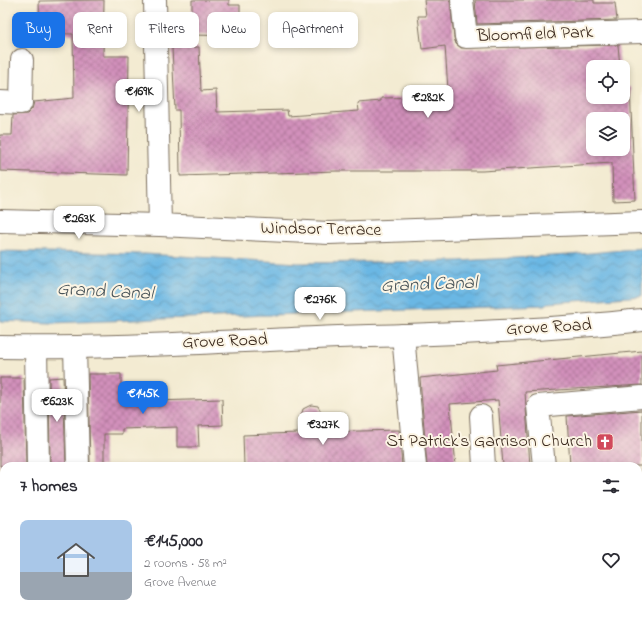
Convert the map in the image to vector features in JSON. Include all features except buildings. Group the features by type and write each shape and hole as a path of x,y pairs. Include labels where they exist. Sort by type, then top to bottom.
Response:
{"street":[{"path":"154,0 160,225"},
{"name":"Bloomfield Park","path":"462,0 466,37 642,32"},
{"path":"0,102 21,103 22,60"},
{"name":"Windsor Terrace","path":"0,222 160,225 329,232 642,222"},
{"name":"Grove Road","path":"0,347 75,347 404,335 576,327 642,320"},
{"path":"404,335 415,462"},
{"path":"75,347 78,462"},
{"path":"36,348 38,462"},
{"path":"544,462 538,406 642,397"},
{"path":"481,416 484,462"}],"water":[{"name":"Grand Canal","path":"642,248 642,296 548,303 546,305 51,323 0,321 0,251 145,254 299,263 458,261 569,255"}],"place":[{"name":"St Patrick's Garrison Church","path":"605,442"}]}
